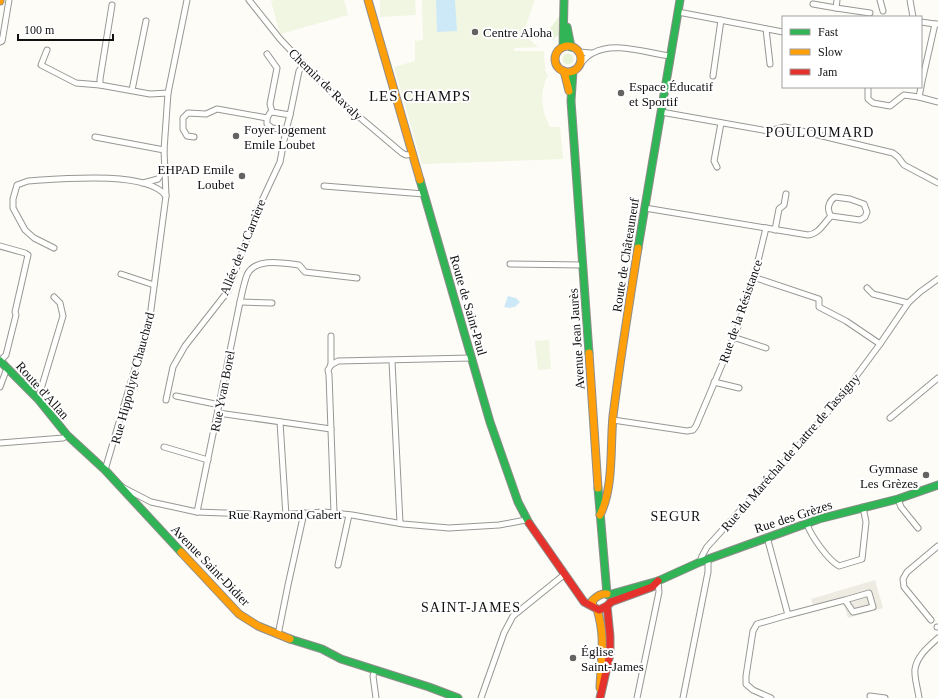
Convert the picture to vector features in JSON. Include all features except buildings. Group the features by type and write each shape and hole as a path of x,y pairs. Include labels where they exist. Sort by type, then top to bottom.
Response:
{"street":[{"path":"0,42 2,41 3,36 8,0"},
{"name":"Rue Hippolyte Chauchard","path":"106,470 150,317 166,196 164,150 168,93 187,0"},
{"name":"Chemin de Ravaly","path":"249,0 280,39 338,99 402,153 406,155 413,154"},
{"name":"Route de Saint-Paul","path":"368,0 490,422 518,502 526,520 584,602 589,605 602,601"},
{"path":"563,48 564,0"},
{"name":"Route de Châteauneuf","path":"600,515 604,507 611,466 613,420 620,357 680,0"},
{"path":"836,8 837,0"},
{"path":"880,0 883,11"},
{"path":"910,0 913,16"},
{"path":"813,4 870,13"},
{"path":"100,85 112,5"},
{"path":"564,11 571,47"},
{"path":"678,12 782,32"},
{"path":"713,76 721,20"},
{"path":"132,90 146,21"},
{"path":"922,22 936,24 922,83"},
{"path":"766,29 770,64"},
{"path":"591,53 579,52 571,47 563,48 557,53 555,61 558,68 564,71 573,71 591,53 604,48 617,47 670,56"},
{"path":"47,50 41,65 76,83 100,85 150,94 168,93"},
{"path":"579,52 581,59 580,63"},
{"path":"267,54 277,68 270,104 272,112"},
{"name":"Allée de la Carrière","path":"166,400 173,366 184,346 228,290 258,209 280,162 299,71 304,64"},
{"name":"Avenue Jean Jaurès","path":"564,71 571,101"},
{"name":"Avenue Jean Jaurès","path":"573,71 571,101 604,574 601,623 603,636 600,696"},
{"path":"868,88 868,99 873,102 890,106 904,95 938,102"},
{"path":"919,97 921,88"},
{"path":"194,137 187,136 183,129 183,118 188,113 206,114 217,108 267,118"},
{"path":"272,112 290,115"},
{"path":"272,112 267,118 268,124 272,128 286,130"},
{"path":"661,112 768,131 785,127 893,153 904,165 938,183"},
{"path":"717,167 714,161 721,123"},
{"path":"94,137 164,150"},
{"path":"143,183 158,179 165,164"},
{"path":"54,248 34,238 25,230 13,208 13,199 17,185 28,181 119,178 143,183 157,188 166,196"},
{"path":"324,186 424,194"},
{"path":"775,230 779,209 784,205 786,194"},
{"path":"835,197 850,199 864,204 867,212 865,217 860,220 831,216 828,212 829,206 831,200 835,197"},
{"path":"645,208 803,235 813,235 818,232 831,216"},
{"name":"Rue de la Résistance","path":"613,420 687,431 693,430 733,337 753,277 766,228"},
{"path":"0,246 28,255 14,312 16,315 6,355 0,361"},
{"name":"Rue Yvan Borel","path":"197,512 247,274 256,265 271,263 299,265 305,272 358,278"},
{"path":"510,264 583,266"},
{"path":"121,274 154,284"},
{"path":"753,277 819,299 819,307 846,321 880,344"},
{"name":"Rue du Maréchal de Lattre de Tassigny","path":"700,562 708,547 840,398 908,303 938,279"},
{"path":"867,288 873,294 908,303"},
{"path":"38,399 63,316 60,303 54,297"},
{"path":"240,302 272,303"},
{"path":"331,336 331,365 328,370 328,375 334,513"},
{"path":"733,337 766,348"},
{"path":"331,365 338,362 471,358"},
{"name":"Route d'Allan","path":"0,361 38,399 67,435"},
{"path":"392,361 400,523"},
{"path":"0,387 7,368"},
{"path":"890,418 938,378"},
{"path":"714,382 739,388"},
{"path":"176,396 220,405"},
{"path":"218,413 331,429"},
{"path":"280,422 286,516"},
{"path":"0,443 63,438 67,435"},
{"name":"Avenue Saint-Didier","path":"67,435 106,470 239,614 258,626 278,635 458,698"},
{"path":"164,447 208,460"},
{"name":"Rue des Grèzes","path":"602,601 613,592 633,588 648,582 658,581 700,562 767,536 820,519 898,499 938,485"},
{"name":"Rue Raymond Gabert","path":"120,486 151,502 197,512 286,516 324,512 400,523 449,528 499,525 526,520"},
{"path":"898,499 901,507 918,528"},
{"path":"135,502 151,502"},
{"path":"807,524 810,531 833,563 839,566 862,559 866,522 863,507"},
{"path":"278,635 304,513"},
{"path":"338,565 349,515"},
{"path":"767,536 788,615"},
{"path":"931,620 904,587 903,579 907,572 938,546"},
{"path":"683,698 708,572 708,560"},
{"path":"481,698 504,633 513,616 565,574"},
{"path":"637,698 660,592 658,581"},
{"path":"771,698 753,690 746,684 746,674 753,631 756,624 761,622 845,600 869,594 873,607 853,612 845,600"},
{"name":"Avenue Jean Jaurès","path":"600,696 610,655 610,639 602,601"},
{"path":"919,698 915,669 920,657 938,638"},
{"path":"375,670 374,676 376,698"},
{"path":"870,696 885,698"}],"green space":[{"path":"344,0 348,15 280,34 271,1"},
{"path":"380,0 415,0 416,15 380,17"},
{"path":"422,0 535,0 526,25 527,37 538,47 514,48 514,51 544,51 545,70 548,75 542,94 543,108 550,127 560,127 563,159 422,164 394,67 415,61 415,41 423,40"},
{"path":"560,15 561,36 557,36 553,40 550,37 549,30"},
{"path":"566,54 570,54 572,55 572,63 566,64 563,61 563,57"},
{"path":"549,340 551,369 538,370 535,341"}],"shaded area":[{"path":"875,580 883,608 848,618 843,602 815,611 811,599"}],"water":[{"path":"436,0 455,0 457,31 437,32"},
{"path":"508,296 516,298 520,302 515,307 504,307"}],"traffic: fast":[{"path":"563,47 564,0"},
{"path":"638,248 680,0"},
{"path":"567,27 571,47"},
{"path":"573,71 571,101 589,353"},
{"path":"420,180 490,422 518,502 529,523"},
{"path":"0,361 38,399 67,435 105,470 181,552"},
{"path":"608,595 658,581 700,562 819,519 898,499 938,485"},
{"path":"598,488 607,594"},
{"path":"290,639 322,649 341,659 429,687 458,698"}],"traffic: slow":[{"path":"368,0 420,180"},
{"path":"568,46 577,50 581,59 577,68 568,72 559,68 555,59 559,50 568,46"},
{"path":"564,71 569,91"},
{"path":"600,515 608,492 611,467 613,416 638,248"},
{"path":"589,353 598,488"},
{"path":"181,552 239,614 258,626 290,639"},
{"path":"593,606 592,601 595,598 607,594"},
{"path":"597,609 602,639 600,688"}],"traffic: jam":[{"path":"529,523 584,602 599,610 611,602"},
{"path":"611,602 652,587 658,581"},
{"path":"600,698 610,654 607,606"}],"place":[{"name":"Centre Aloha","path":"475,32"},
{"name":"Espace Éducatif et Sportif","path":"621,93"},
{"name":"Foyer logement Emile Loubet","path":"236,136"},
{"name":"EHPAD Emile Loubet","path":"242,176"},
{"name":"Gymnase Les Grèzes","path":"926,475"},
{"name":"Église Saint-James","path":"573,658"}],"district":[{"name":"LES CHAMPS","path":"420,96"},
{"name":"POULOUMARD","path":"820,132"},
{"name":"SEGUR","path":"676,516"},
{"name":"SAINT-JAMES","path":"471,607"}]}
